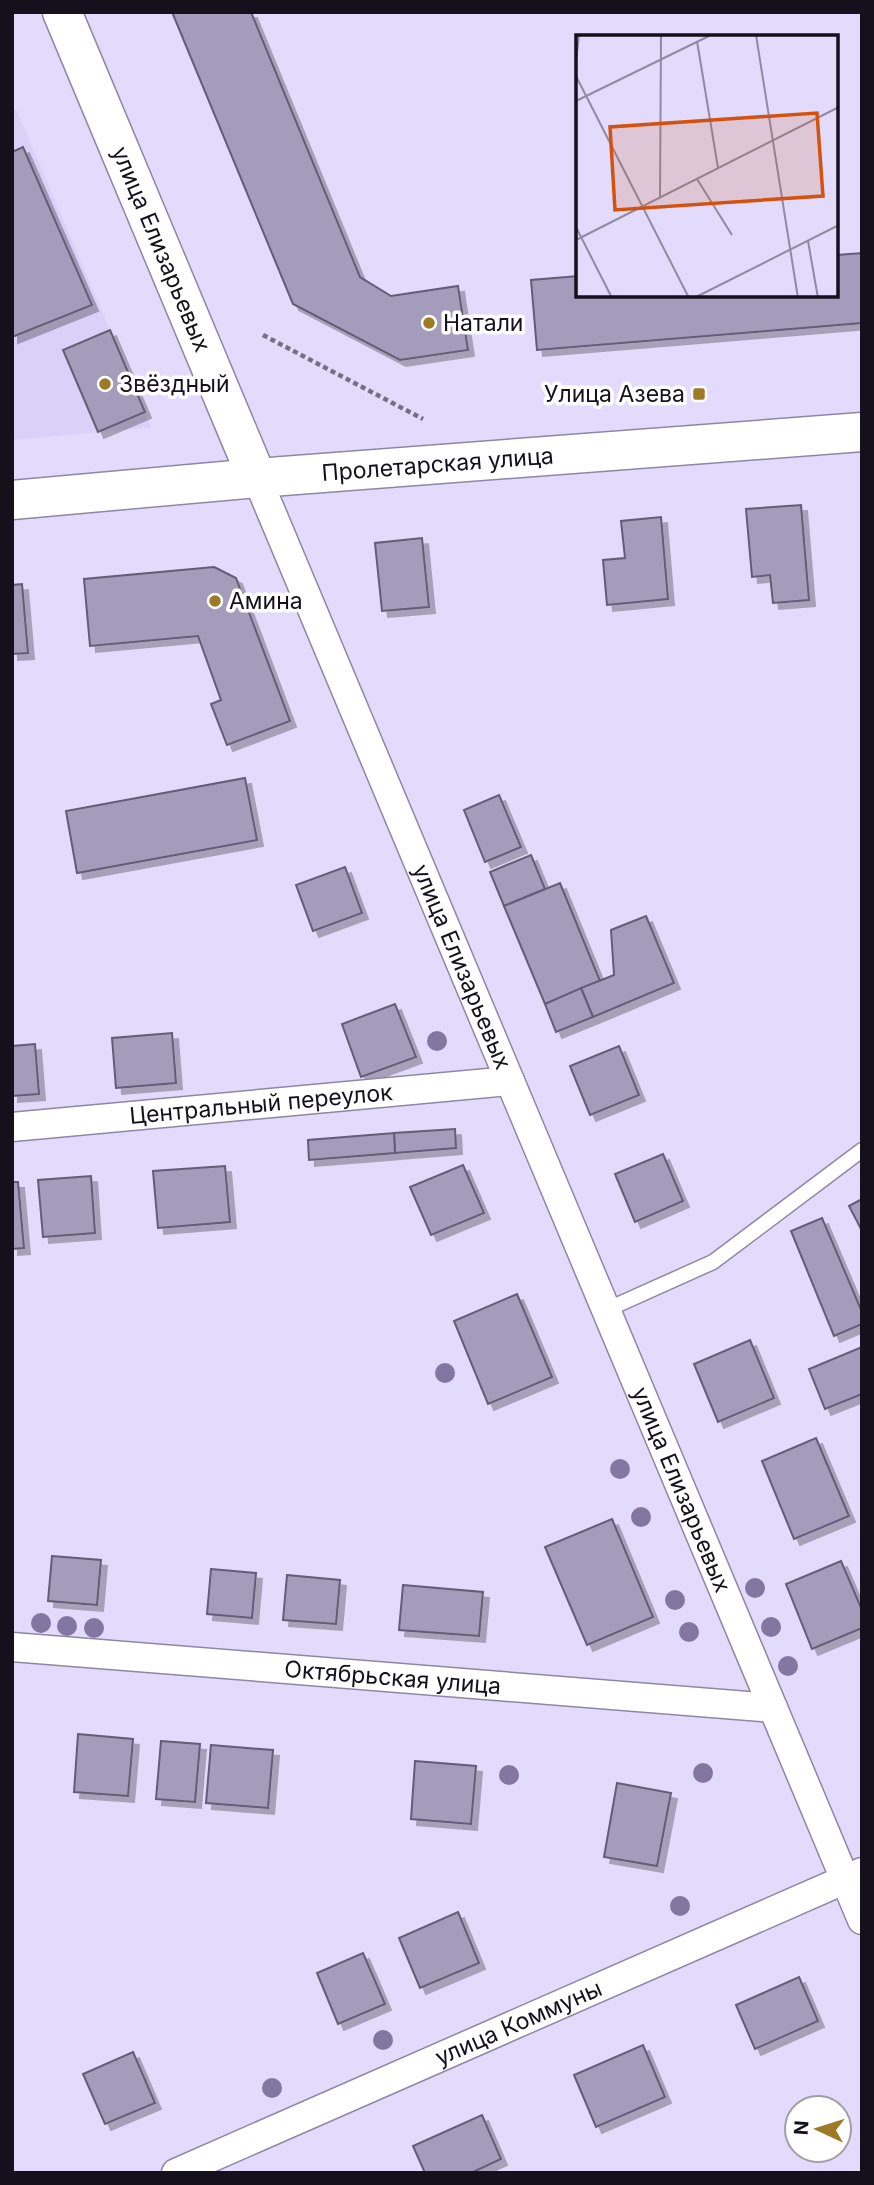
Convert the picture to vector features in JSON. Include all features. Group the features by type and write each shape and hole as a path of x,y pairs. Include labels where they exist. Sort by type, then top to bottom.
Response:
{"street":[{"name":"улица Елизарьевых","path":"62,12 773,1708 853,1875 862,1920"},
{"name":"Пролетарская улица","path":"12,500 257,478 862,432"},
{"name":"Центральный переулок","path":"12,1127 510,1082"},
{"name":"Октябрьская улица","path":"12,1647 773,1708"},
{"name":"улица Коммуны","path":"176,2173 853,1875"}],"lane":[{"path":"606,1310 713,1262 862,1150"}],"path":[{"path":"263,335 423,419"}],"shaded area":[{"path":"12,109 16,109 151,427 13,440"}],"building":[{"path":"172,12 251,12 360,277 391,296 458,286 468,350 400,360 293,304"},
{"path":"23,147 92,305 12,337 12,152"},
{"path":"862,253 862,323 537,350 531,280 576,276 576,298 839,298 839,255"},
{"path":"110,330 145,412 98,432 63,350"},
{"path":"801,505 809,600 773,603 770,575 752,577 746,509"},
{"path":"661,517 668,599 607,605 603,560 625,558 621,521"},
{"path":"422,538 429,607 382,611 375,543"},
{"path":"214,567 236,578 290,721 227,745 211,704 221,700 198,636 90,646 84,579"},
{"path":"22,584 28,653 12,654 12,585"},
{"path":"245,778 257,840 77,873 66,811"},
{"path":"499,795 521,847 485,862 464,810"},
{"path":"531,855 545,889 504,906 490,872"},
{"path":"345,867 362,913 313,931 296,885"},
{"path":"560,883 600,981 545,1004 504,906"},
{"path":"646,916 674,983 593,1017 581,988 614,975 611,930"},
{"path":"581,988 593,1017 556,1032 545,1004"},
{"path":"395,1004 416,1057 361,1077 342,1024"},
{"path":"172,1033 176,1083 116,1088 112,1038"},
{"path":"35,1044 39,1094 12,1096 12,1046"},
{"path":"619,1046 639,1095 590,1115 570,1066"},
{"path":"455,1129 456,1148 395,1153 394,1133"},
{"path":"394,1133 395,1153 309,1160 308,1140"},
{"path":"663,1154 683,1201 635,1222 615,1174"},
{"path":"463,1165 484,1213 431,1235 410,1187"},
{"path":"225,1166 230,1222 158,1228 153,1171"},
{"path":"91,1176 95,1233 43,1237 38,1180"},
{"path":"12,1182 18,1182 24,1248 12,1249"},
{"path":"862,1199 862,1229 861,1229 849,1206"},
{"path":"822,1218 862,1312 862,1324 834,1336 791,1231"},
{"path":"517,1294 552,1377 488,1404 454,1321"},
{"path":"750,1340 774,1398 718,1422 694,1364"},
{"path":"862,1347 862,1394 825,1409 809,1369"},
{"path":"816,1438 849,1516 794,1539 762,1461"},
{"path":"612,1519 653,1617 587,1645 545,1547"},
{"path":"52,1556 101,1560 97,1605 48,1601"},
{"path":"841,1561 862,1610 862,1628 812,1649 786,1584"},
{"path":"211,1569 256,1573 252,1618 207,1614"},
{"path":"287,1575 340,1580 336,1624 283,1620"},
{"path":"403,1585 483,1592 479,1636 399,1630"},
{"path":"78,1734 133,1739 128,1796 74,1792"},
{"path":"161,1741 200,1744 195,1802 156,1799"},
{"path":"211,1745 273,1750 268,1808 206,1803"},
{"path":"415,1761 476,1766 471,1824 411,1819"},
{"path":"617,1783 671,1793 657,1866 604,1857"},
{"path":"458,1912 479,1963 420,1988 399,1938"},
{"path":"363,1953 385,2004 338,2024 317,1973"},
{"path":"799,1977 818,2021 755,2049 736,2005"},
{"path":"643,2045 665,2097 596,2127 574,2075"},
{"path":"133,2052 155,2103 105,2124 83,2074"},
{"path":"482,2115 501,2159 471,2173 425,2173 413,2146"}],"place":[{"name":"Натали","path":"429,323"},
{"name":"Звёздный","path":"105,384"},
{"name":"Улица Азева","path":"699,394"},
{"name":"Амина","path":"215,601"}]}
